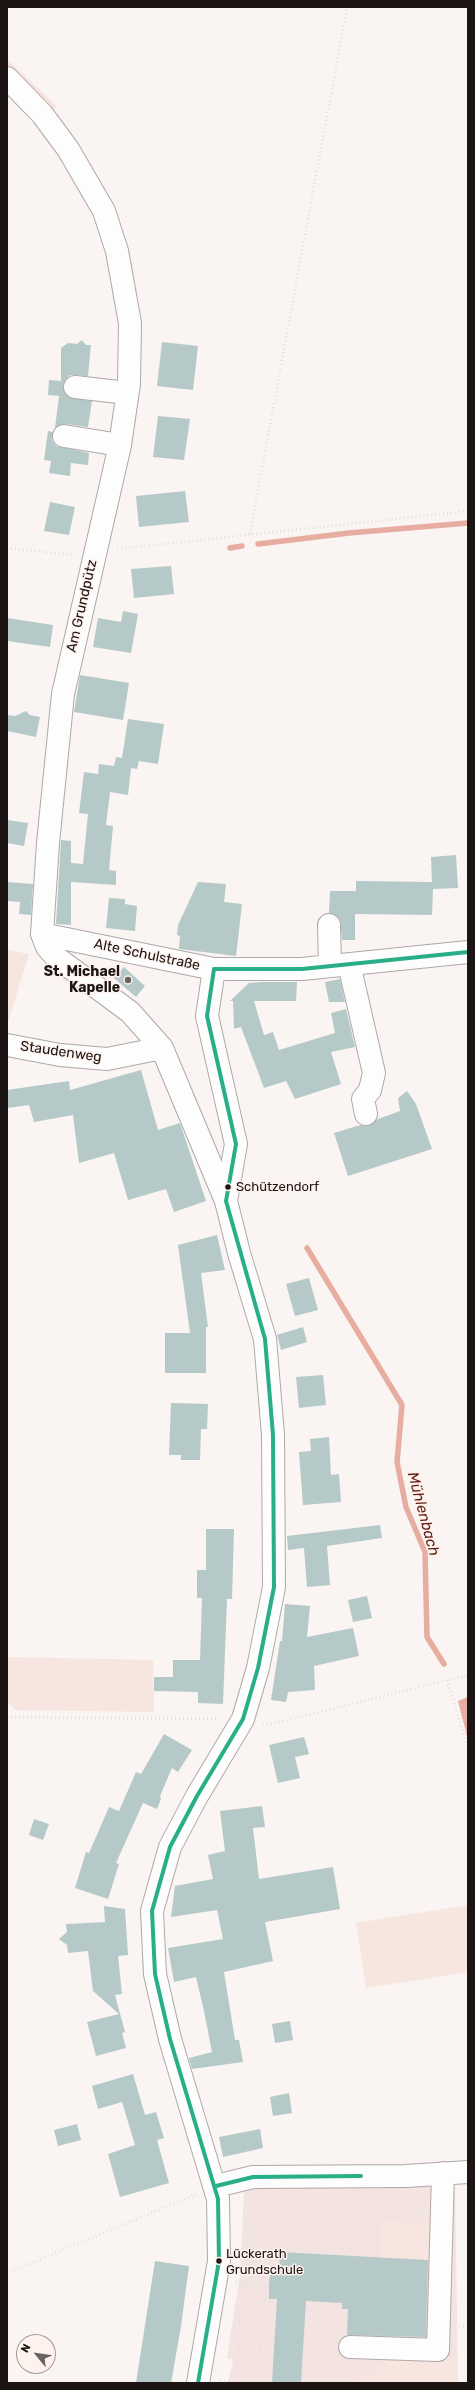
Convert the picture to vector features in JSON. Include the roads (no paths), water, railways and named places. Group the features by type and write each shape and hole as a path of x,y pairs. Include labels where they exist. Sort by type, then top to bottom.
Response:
{"street":[{"name":"Am Grundpütz","path":"7,78 42,114 85,174 104,211 112,232 124,281 130,323 127,393 120,445 94,552 63,694 48,843 42,934"},
{"path":"75,387 127,393"},
{"path":"64,436 120,445"},
{"path":"330,925 340,965 374,1073 370,1090 363,1099 366,1114"},
{"path":"42,934 47,947 57,958 130,1012 162,1048 226,1201 239,1253 265,1339 273,1434 274,1587 258,1668 242,1719 197,1796 170,1847 152,1910 155,1974 170,2039 216,2186 218,2199 219,2261 198,2383"},
{"name":"Alte Schulstraße","path":"42,934 214,969 302,969 468,952"},
{"path":"214,969 207,1016 236,1144 226,1201"},
{"name":"Staudenweg","path":"7,1044 60,1055 107,1059 162,1048"},
{"path":"216,2186 253,2177 398,2176 468,2172"},
{"path":"350,2347 438,2350 443,2173"}],"waterway":[{"path":"258,544 349,533 468,523"},
{"path":"230,548 242,546"},
{"name":"Mühlenbach","path":"307,1248 402,1405 397,1462 406,1507 425,1552 427,1637 444,1664"}],"place":[{"name":"St. Michael Kapelle","path":"128,980"},
{"name":"Schützendorf","path":"228,1187"},
{"name":"Lückerath Grundschule","path":"219,2261"}]}
